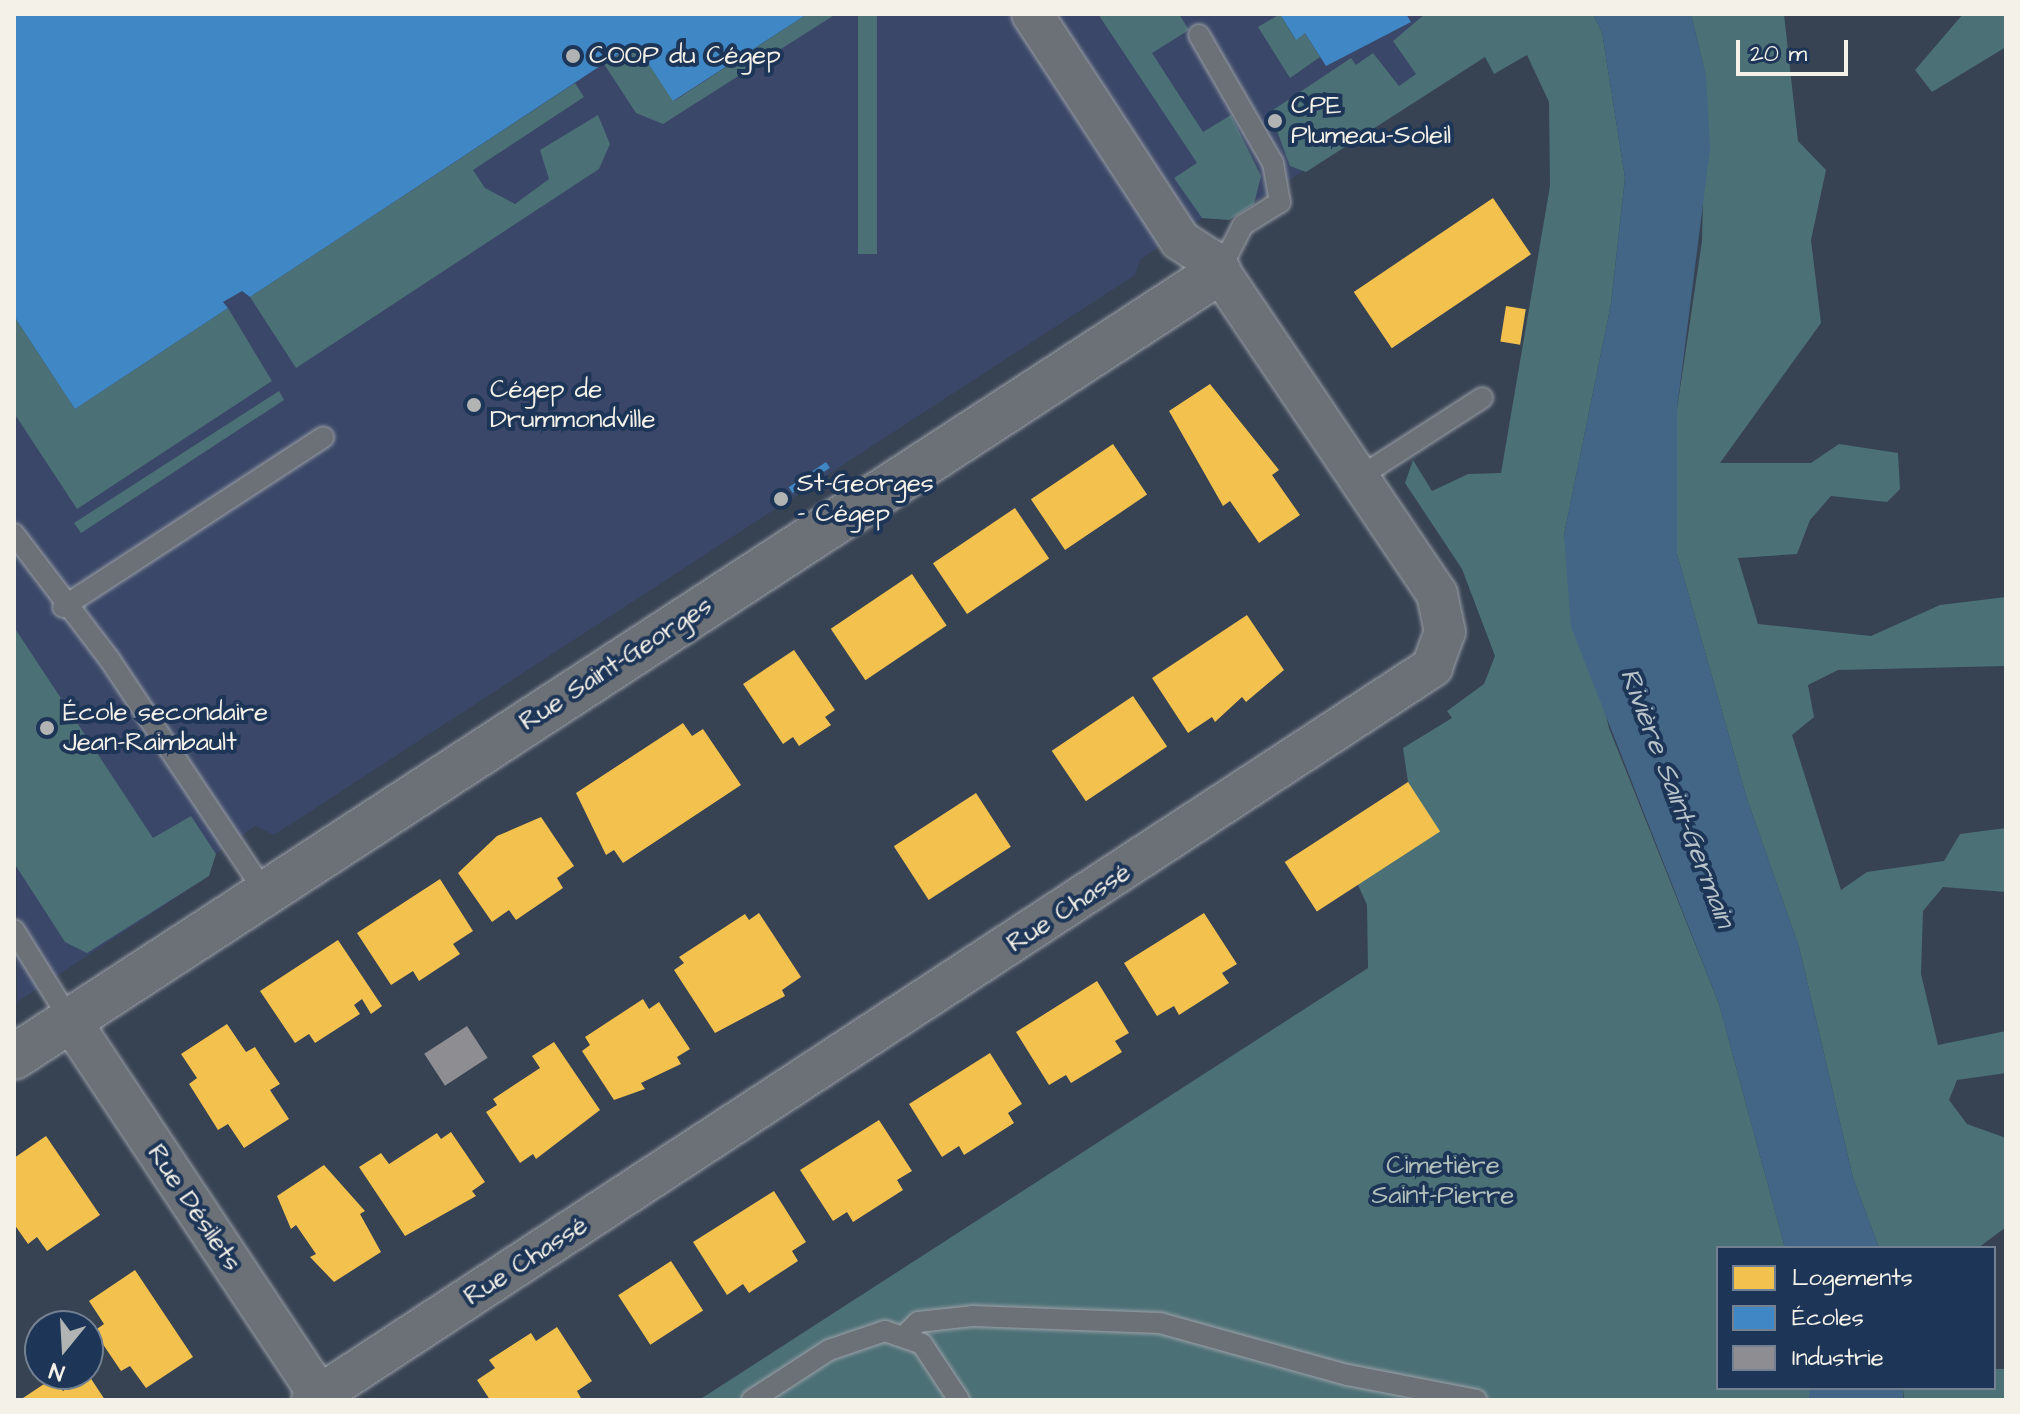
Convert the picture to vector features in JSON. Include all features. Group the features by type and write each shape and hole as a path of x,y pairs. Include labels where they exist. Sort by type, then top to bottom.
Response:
{"street":[{"name":"Rue Chassé","path":"316,1398 1420,681 1441,650 1444,614 1358,478 1219,272 1187,249 1032,14"},
{"name":"Rue Saint-Georges","path":"14,1057 1219,272"},
{"name":"Rue Désilets","path":"70,1020 316,1398"}],"lane":[{"path":"1199,35 1273,163 1280,202 1243,225 1219,272"},
{"path":"1358,478 1482,398"},
{"path":"63,607 324,437"},
{"path":"14,534 63,607 110,660 265,892"},
{"path":"14,930 70,1020"},
{"path":"905,1335 918,1322 972,1316 1160,1323 1348,1375 1477,1400"},
{"path":"752,1400 852,1339 905,1335 928,1350 959,1400"}],"shaded area":[{"name":"Cégep de Drummondville","path":"14,14 1098,14 1115,39 1153,14 1462,14 1483,52 1229,220 1202,218 1141,259 1135,275 274,835 255,826 210,858 209,876 17,1002"}],"green space":[{"path":"807,14 836,14 663,124 636,113 604,64 635,43 674,101"},
{"path":"858,14 877,14 877,254 858,254"},
{"path":"1098,14 1179,14 1189,30 1152,53 1203,132 1231,115 1261,176 1254,204 1229,220 1202,218 1174,178 1197,163"},
{"path":"1280,14 1295,39 1305,33 1320,57 1290,78 1258,27"},
{"name":"Cimetière Saint-Pierre","path":"1425,14 1593,14 1602,32 1625,178 1611,304 1564,535 1609,728 1719,1004 1784,1246 1716,1246 1716,1390 1809,1390 1810,1400 699,1400 1368,968 1367,905 1358,885 1408,782 1403,748 1452,718 1447,711 1484,684 1495,656 1462,569 1405,483 1413,460 1432,491 1468,474 1501,473 1550,186 1549,102 1527,55 1494,74 1485,57 1306,172 1290,166 1270,112 1351,58 1356,65 1373,53 1399,86 1416,74 1393,41"},
{"path":"1691,14 1784,14 1798,141 1826,170 1811,240 1821,323 1720,463 1811,463 1839,444 1898,453 1900,489 1887,502 1831,496 1810,520 1797,554 1738,558 1758,624 1871,636 1940,605 2006,597 2006,666 1838,670 1808,685 1814,717 1792,735 1841,890 1867,872 1944,861 1960,834 2006,828 2006,892 1943,887 1923,911 1921,974 1938,1045 2006,1031 2006,1073 1957,1080 1949,1100 1967,1124 2006,1138 2006,1227 1981,1246 1878,1246 1853,1178 1799,947 1747,799 1677,554 1677,409 1702,241 1706,77"},
{"path":"1963,14 2006,14 2006,47 1932,92 1915,70"},
{"path":"575,83 584,97 473,170 485,188 515,204 549,179 540,150 598,115 610,144 599,169 296,368 250,297"},
{"path":"228,308 272,381 77,509 14,413 14,316 75,409"},
{"path":"279,391 284,400 81,533 74,523"},
{"name":"École secondaire Jean-Raimbault","path":"14,627 153,838 191,816 216,854 209,876 87,953 65,942 14,863"},
{"path":"1996,1369 2006,1369 2006,1400 1904,1400 1903,1390 1996,1390"}],"water":[{"name":"Rivière Saint-Germain","path":"1593,14 1691,14 1706,76 1710,149 1677,409 1677,554 1747,799 1799,947 1853,1178 1878,1246 1784,1246 1719,1004 1571,627 1564,535 1611,304 1625,178 1602,32"},
{"path":"1809,1390 1903,1390 1903,1400 1809,1400"}],"building: Logements":[{"path":"1493,198 1531,254 1392,348 1354,292"},
{"path":"1506,306 1526,309 1520,345 1500,342"},
{"path":"1210,384 1279,470 1272,475 1300,515 1259,543 1230,501 1223,506 1169,411"},
{"path":"1113,444 1147,495 1065,550 1031,499"},
{"path":"1015,508 1049,559 967,614 933,563"},
{"path":"912,574 947,625 865,680 831,629"},
{"path":"1247,615 1284,670 1246,702 1242,697 1215,722 1212,717 1188,733 1152,678"},
{"path":"794,650 835,710 825,717 831,725 799,746 793,737 783,744 743,684"},
{"path":"1133,696 1167,747 1086,801 1052,751"},
{"path":"683,723 692,736 703,729 741,785 623,863 614,850 606,855 576,793"},
{"path":"1408,782 1440,831 1317,912 1285,862"},
{"path":"976,793 1011,847 929,900 894,846"},
{"path":"541,817 574,866 557,878 563,888 516,920 509,910 492,922 458,873 497,836"},
{"path":"440,879 473,931 453,944 460,954 419,981 413,971 391,985 357,933"},
{"path":"759,913 801,977 782,990 785,996 715,1033 674,970 684,963 679,957 745,914 749,920"},
{"path":"1204,913 1237,964 1222,973 1229,983 1179,1015 1174,1006 1157,1016 1124,963"},
{"path":"338,940 382,1006 371,1014 362,999 354,1005 360,1014 315,1043 309,1034 295,1043 260,991"},
{"path":"1097,981 1129,1033 1115,1041 1122,1052 1071,1083 1066,1075 1049,1085 1016,1032"},
{"path":"643,999 649,1009 659,1002 690,1049 677,1057 681,1064 641,1083 645,1089 614,1100 582,1051 590,1045 585,1037"},
{"path":"227,1024 246,1052 255,1047 280,1084 270,1090 289,1119 244,1148 228,1124 218,1130 189,1084 197,1078 181,1054"},
{"path":"554,1042 600,1110 536,1159 533,1154 520,1163 486,1112 497,1105 493,1099 540,1068 532,1056"},
{"path":"990,1053 1022,1104 1008,1113 1014,1123 964,1155 959,1146 942,1157 909,1104"},
{"path":"879,1120 912,1171 897,1180 903,1190 853,1222 847,1212 833,1221 800,1170"},
{"path":"451,1132 485,1182 472,1191 476,1196 405,1236 359,1167 381,1153 389,1164 437,1133 441,1139"},
{"path":"46,1136 100,1215 47,1251 37,1237 28,1244 14,1224 14,1158"},
{"path":"324,1165 365,1211 360,1214 381,1252 334,1282 310,1257 316,1254 296,1225 291,1229 277,1196"},
{"path":"774,1191 806,1242 792,1251 798,1261 749,1293 743,1284 727,1295 693,1242"},
{"path":"671,1261 703,1310 650,1345 618,1295"},
{"path":"135,1270 193,1357 146,1388 130,1366 121,1371 104,1346 104,1310 95,1310 89,1301"},
{"path":"557,1327 592,1381 577,1391 582,1400 490,1400 477,1380 495,1368 489,1360 531,1333 536,1341"},
{"path":"35,1390 98,1390 105,1400 20,1400"}],"building: Écoles":[{"path":"14,14 807,14 673,101 635,43 250,297 242,291 223,302 228,308 75,409 14,316"},
{"path":"1280,14 1406,14 1411,22 1326,66 1305,33 1296,40"},
{"path":"826,462 830,468 793,493 789,487"}],"building: Industrie":[{"path":"467,1026 488,1058 445,1086 424,1054"}],"place":[{"name":"COOP du Cégep","path":"573,56"},
{"name":"CPE Plumeau-Soleil","path":"1275,121"},
{"name":"Cégep de Drummondville","path":"474,405"},
{"name":"St-Georges - Cégep","path":"781,499"},
{"name":"École secondaire Jean-Raimbault","path":"47,728"}]}
